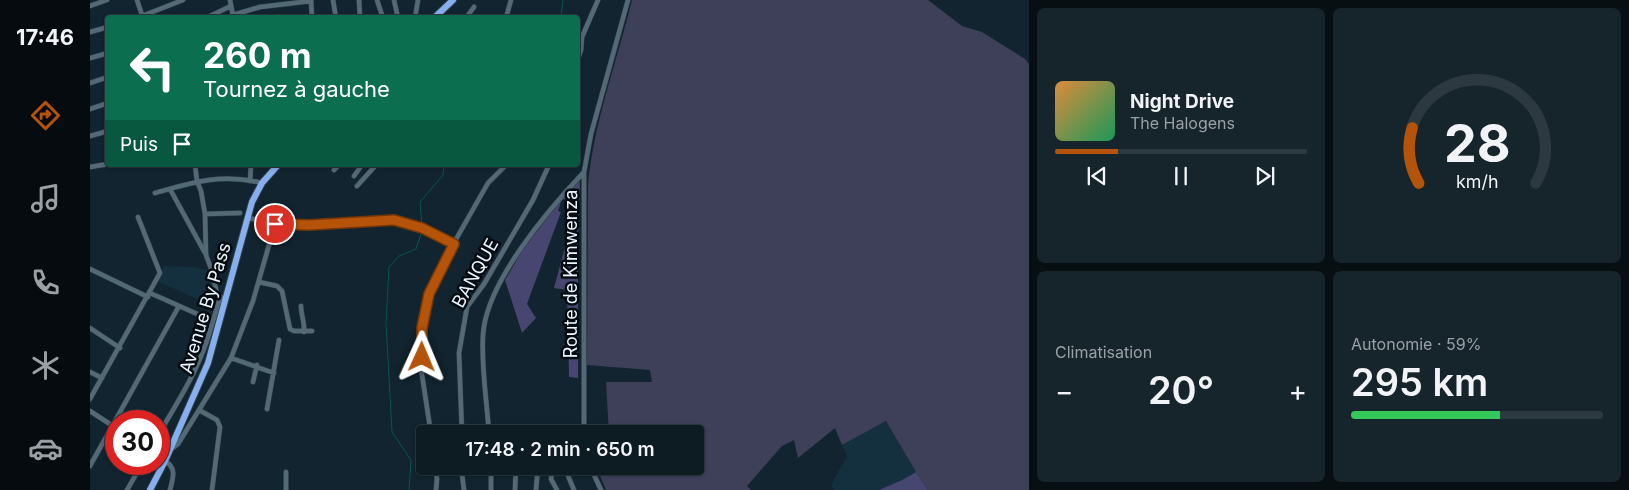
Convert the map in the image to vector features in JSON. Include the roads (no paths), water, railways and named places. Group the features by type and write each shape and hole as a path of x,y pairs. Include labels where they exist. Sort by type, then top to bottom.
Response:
{"highway":[{"path":"437,15 453,0"},
{"name":"Avenue By Pass","path":"170,450 208,364 223,298 255,196 276,167"},
{"name":"Avenue By Pass","path":"150,490 158,475"}],"street":[{"path":"90,6 107,0"},
{"path":"137,0 141,15"},
{"path":"146,15 183,0"},
{"path":"230,0 233,15"},
{"path":"236,15 260,7 311,0 312,15"},
{"path":"333,0 336,15"},
{"path":"359,0 360,15"},
{"path":"377,0 381,15"},
{"path":"394,0 397,15"},
{"path":"415,15 418,0"},
{"path":"507,15 511,0"},
{"path":"580,54 583,36 598,0"},
{"name":"Route de Kimwenza","path":"584,425 584,172 591,134 628,0"},
{"path":"212,15 231,6"},
{"path":"468,15 474,7"},
{"path":"90,32 105,28"},
{"path":"90,58 105,54"},
{"path":"90,82 105,78"},
{"path":"90,109 105,104"},
{"path":"90,136 105,132"},
{"path":"90,167 105,164"},
{"path":"195,167 205,214 206,255"},
{"path":"250,181 251,167"},
{"path":"334,170 337,167"},
{"path":"354,176 361,167"},
{"path":"357,186 374,167"},
{"path":"430,425 422,376 424,316 429,294 488,183 504,167"},
{"name":"BANQUE","path":"462,425 458,353 467,308 484,284 528,207 548,167"},
{"path":"488,425 483,334 487,314 497,287 519,251 584,172"},
{"path":"155,194 197,181 227,178 262,184"},
{"path":"170,189 206,255 217,294 223,298 212,321 206,345 200,359 170,415"},
{"path":"205,214 240,213"},
{"path":"90,399 120,348 160,272 138,217"},
{"path":"247,218 275,224 301,225 394,220 422,228 454,244"},
{"path":"170,450 178,444 231,358 259,282 275,224"},
{"path":"90,269 212,321"},
{"path":"259,282 274,285 280,288 284,294 290,329 304,332 312,331"},
{"path":"123,410 179,306"},
{"path":"301,306 304,332"},
{"path":"90,328 120,348"},
{"path":"267,409 279,340"},
{"path":"231,358 274,372"},
{"path":"253,382 257,365"},
{"path":"90,372 102,378"},
{"path":"199,410 217,420 220,427 212,490"},
{"path":"90,411 105,421"},
{"path":"90,466 105,442"},
{"path":"170,464 173,469 170,490"},
{"path":"286,472 286,490"},
{"path":"127,490 136,475"},
{"path":"436,475 436,490"},
{"path":"462,475 464,490"},
{"path":"491,475 491,490"},
{"path":"515,490 516,475"},
{"path":"536,490 537,475"},
{"path":"552,475 551,479 556,490"},
{"path":"568,475 574,490"},
{"path":"594,475 601,490"}],"waterway":[{"path":"561,15 563,0"},
{"path":"422,226 420,202 443,175 444,167"},
{"path":"409,490 411,460 392,432 386,323 389,267 399,256 416,249 422,231"}]}
